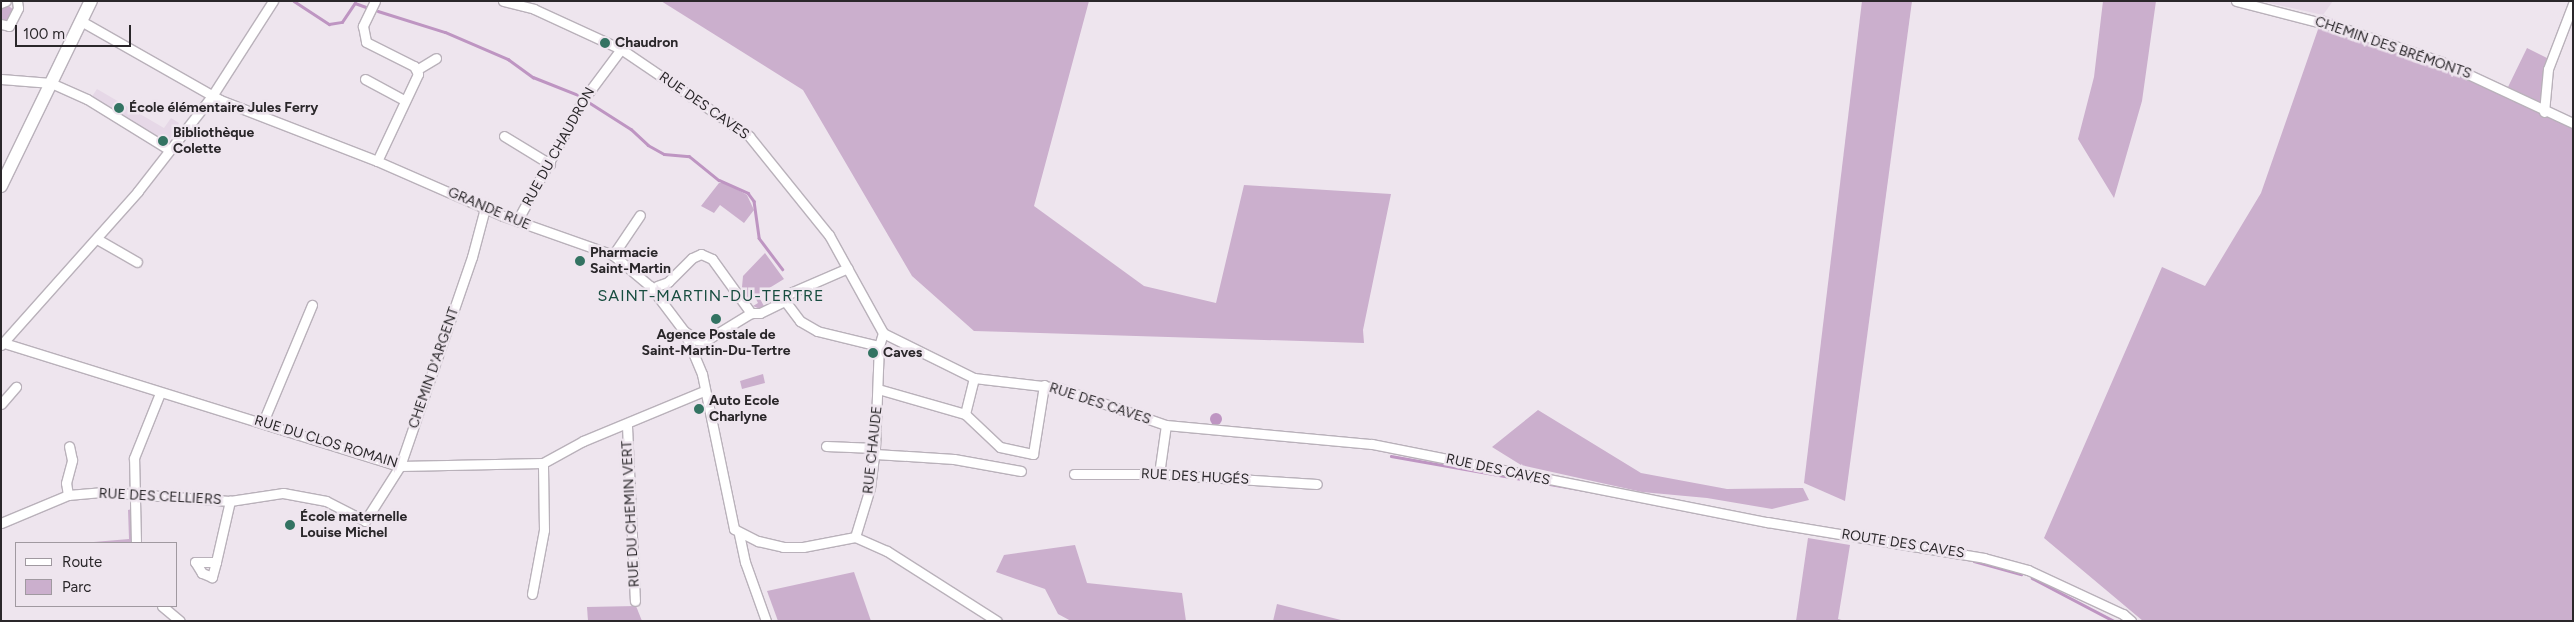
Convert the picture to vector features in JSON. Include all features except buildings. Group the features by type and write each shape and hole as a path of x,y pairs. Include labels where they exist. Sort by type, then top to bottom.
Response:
{"main road":[{"path":"1,186 91,1"}],"street":[{"path":"1,3 6,1"},
{"path":"1,24 9,26 18,8 17,1"},
{"path":"3,344 97,239 170,150 212,96 273,1"},
{"path":"375,1 364,26 366,42 418,69"},
{"name":"RUE DES CAVES","path":"503,1 534,9 621,49 749,136 813,212 848,268 883,333 974,378 1044,385 1166,425 1372,444 1663,503"},
{"name":"CHEMIN DES BRÉMONTS","path":"2236,1 2345,29 2442,62 2544,112 2573,122"},
{"path":"2544,112 2548,69 2573,4"},
{"name":"GRANDE RUE","path":"81,21 212,96 377,162 517,221 613,255 650,286 684,331 702,374 730,517 739,534 745,562 766,621"},
{"name":"RUE DU CHAUDRON","path":"517,221 550,164 583,100 621,49"},
{"path":"377,162 418,69 436,58"},
{"path":"1,79 51,83 87,99 170,150"},
{"path":"365,79 404,100"},
{"path":"504,136 550,164"},
{"name":"CHEMIN D'ARGENT","path":"366,521 400,466 472,258 486,208"},
{"path":"613,255 640,215"},
{"path":"97,239 138,262"},
{"path":"657,286 668,282 692,258 701,254 712,260 751,313"},
{"path":"684,331 697,340 705,341 751,313 760,313 785,301 788,294 848,268"},
{"path":"785,301 800,321 817,332 879,346"},
{"path":"263,422 312,305"},
{"name":"RUE CHAUDE","path":"855,537 870,488 875,451 879,346 883,333"},
{"name":"RUE DU CLOS ROMAIN","path":"3,344 160,393 263,422 400,466 543,462 583,441 627,426 704,391"},
{"path":"965,414 974,378"},
{"path":"878,389 965,414 1000,447 1033,454 1044,385"},
{"path":"1,404 16,387"},
{"path":"136,542 133,496 134,458 160,393"},
{"path":"1158,474 1166,425"},
{"name":"RUE DU CHEMIN VERT","path":"627,426 635,601"},
{"path":"68,446 72,460 66,483 68,495"},
{"path":"826,446 954,459 1021,471"},
{"path":"532,594 544,530 543,462"},
{"name":"RUE DES HUGÉS","path":"1074,474 1158,474 1317,484"},
{"name":"RUE DES CELLIERS","path":"1,523 68,495 104,492 133,496 230,501 283,493 326,501 366,521"},
{"path":"216,562 230,501"},
{"name":"ROUTE DES CAVES","path":"1663,503 1984,558 2028,570 2123,614 2131,621"},
{"path":"739,534 783,547 803,547 855,537 887,551 997,621"},
{"path":"163,607 180,621"}],"shaded area":[{"path":"2260,1 2333,1 2323,15"},
{"name":"École élémentaire Jules Ferry","path":"97,89 164,128 171,118 179,123 167,144 91,98"},
{"path":"1216,413 1222,419 1216,425 1210,419"}],"green space":[{"path":"661,1 1089,1 1034,206 1144,286 1216,303 1244,185 1391,194 1363,330 1364,343 974,331 912,276 803,90"},
{"path":"1862,1 1912,1 1845,501 1804,483"},
{"path":"2103,1 2156,1 2142,101 2114,198 2078,139 2094,77"},
{"path":"6,4 14,10 10,20 1,21 1,6"},
{"path":"2323,15 2508,87 2527,48 2549,59 2539,114 2573,125 2573,621 2143,621 2044,538 2162,267 2205,286 2261,193"},
{"path":"719,183 726,183 747,195 754,210 744,223 720,205 714,213 701,206"},
{"path":"765,253 784,279 758,295 765,308 760,309 753,306 758,303 755,297 749,300 742,287 743,276"},
{"path":"763,374 765,383 742,389 740,381"},
{"path":"1538,410 1641,473 1727,489 1803,488 1809,500 1772,509 1707,498 1642,492 1521,465 1492,447"},
{"path":"132,509 133,542 94,542 129,539 128,510"},
{"path":"1808,538 1850,545 1838,619 1845,621 1796,621"},
{"path":"1075,545 1087,583 1182,593 1186,621 1071,621 1058,614 1045,589 996,572 1004,555"},
{"path":"854,572 871,621 778,621 767,591"},
{"path":"1277,604 1345,621 1273,621"},
{"path":"636,606 642,621 588,621 587,607"}],"waterway":[{"path":"294,1 329,24 342,22 355,3 366,7"},
{"path":"378,11 445,32 508,59 533,77 581,96"},
{"path":"587,101 631,129 648,145 664,154 689,156 719,180 748,193 754,201 759,238 782,269"},
{"path":"1391,456 1600,493"},
{"path":"1974,561 2021,574"},
{"path":"2032,578 2114,621"}],"place":[{"name":"Chaudron","path":"605,43"},
{"name":"École élémentaire Jules Ferry","path":"119,108"},
{"name":"Bibliothèque Colette","path":"163,141"},
{"name":"Pharmacie Saint-Martin","path":"580,261"},
{"name":"Agence Postale de Saint-Martin-Du-Tertre","path":"716,319"},
{"name":"Caves","path":"873,353"},
{"name":"Auto Ecole Charlyne","path":"699,409"},
{"name":"École maternelle Louise Michel","path":"290,525"}],"district":[{"name":"SAINT-MARTIN-DU-TERTRE","path":"711,296"}]}
